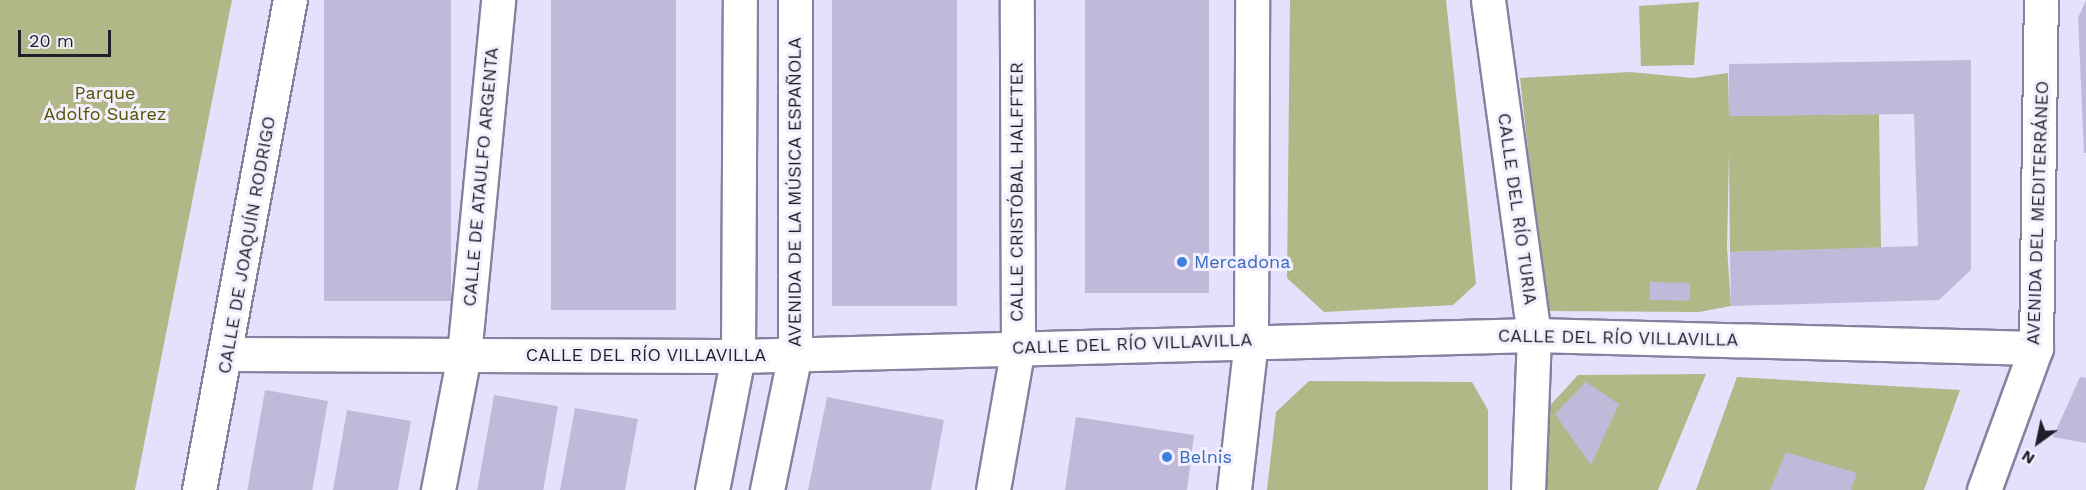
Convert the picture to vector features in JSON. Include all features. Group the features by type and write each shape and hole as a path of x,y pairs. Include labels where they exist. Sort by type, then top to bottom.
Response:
{"street":[{"name":"CALLE DE JOAQUÍN RODRIGO","path":"200,490 228,354 291,0"},
{"name":"CALLE DE ATAULFO ARGENTA","path":"438,490 464,355 498,0"},
{"path":"712,490 738,356 740,0"},
{"name":"AVENIDA DE LA MÚSICA ESPAÑOLA","path":"767,490 795,354 795,0"},
{"name":"CALLE CRISTÓBAL HALFFTER","path":"993,490 1018,347 1017,0"},
{"path":"1234,490 1251,340 1252,0"},
{"name":"CALLE DEL RÍO TURIA","path":"1488,0 1534,335 1528,490"},
{"name":"AVENIDA DEL MEDITERRÁNEO","path":"1984,490 2036,348 2041,0"},
{"name":"CALLE DEL RÍO VILLAVILLA","path":"228,354 738,356 1251,340 1534,335 2036,348"}],"green space":[{"name":"Parque Adolfo Suárez","path":"0,0 232,0 135,490 0,490"},
{"path":"1290,0 1446,0 1476,284 1453,305 1324,312 1287,278"},
{"path":"1699,2 1694,65 1641,66 1639,6"},
{"path":"1630,72 1693,78 1728,73 1729,116 1879,114 1881,248 1730,252 1729,152 1727,247 1731,306 1699,312 1546,311 1520,78"},
{"path":"1706,374 1658,490 1537,490 1545,411 1578,375"},
{"path":"1737,377 1960,390 1924,490 1696,490"},
{"path":"1309,381 1472,382 1488,410 1488,490 1267,490 1276,412"}],"building":[{"path":"324,0 451,0 451,301 324,301"},
{"path":"551,0 676,0 676,310 551,310"},
{"path":"832,0 957,0 957,306 832,306"},
{"path":"1085,0 1209,0 1209,293 1085,293"},
{"path":"2086,0 2086,153 2084,153 2078,18"},
{"path":"1971,60 1971,270 1939,300 1731,306 1730,252 1918,246 1914,114 1729,116 1729,64"},
{"path":"1650,282 1690,283 1690,301 1650,300"},
{"path":"2080,377 2086,378 2086,443 2053,437"},
{"path":"1586,382 1619,404 1591,465 1555,414"},
{"path":"265,390 328,401 312,490 247,490"},
{"path":"494,395 558,406 543,490 477,490"},
{"path":"827,397 944,420 931,490 808,490"},
{"path":"575,408 638,419 625,490 560,490"},
{"path":"347,410 411,421 398,490 333,490"},
{"path":"1076,417 1194,435 1187,490 1065,490"},
{"path":"1786,452 1857,473 1851,490 1770,490"}],"place":[{"name":"Mercadona","path":"1182,262"},
{"name":"Belnis","path":"1167,457"}]}
